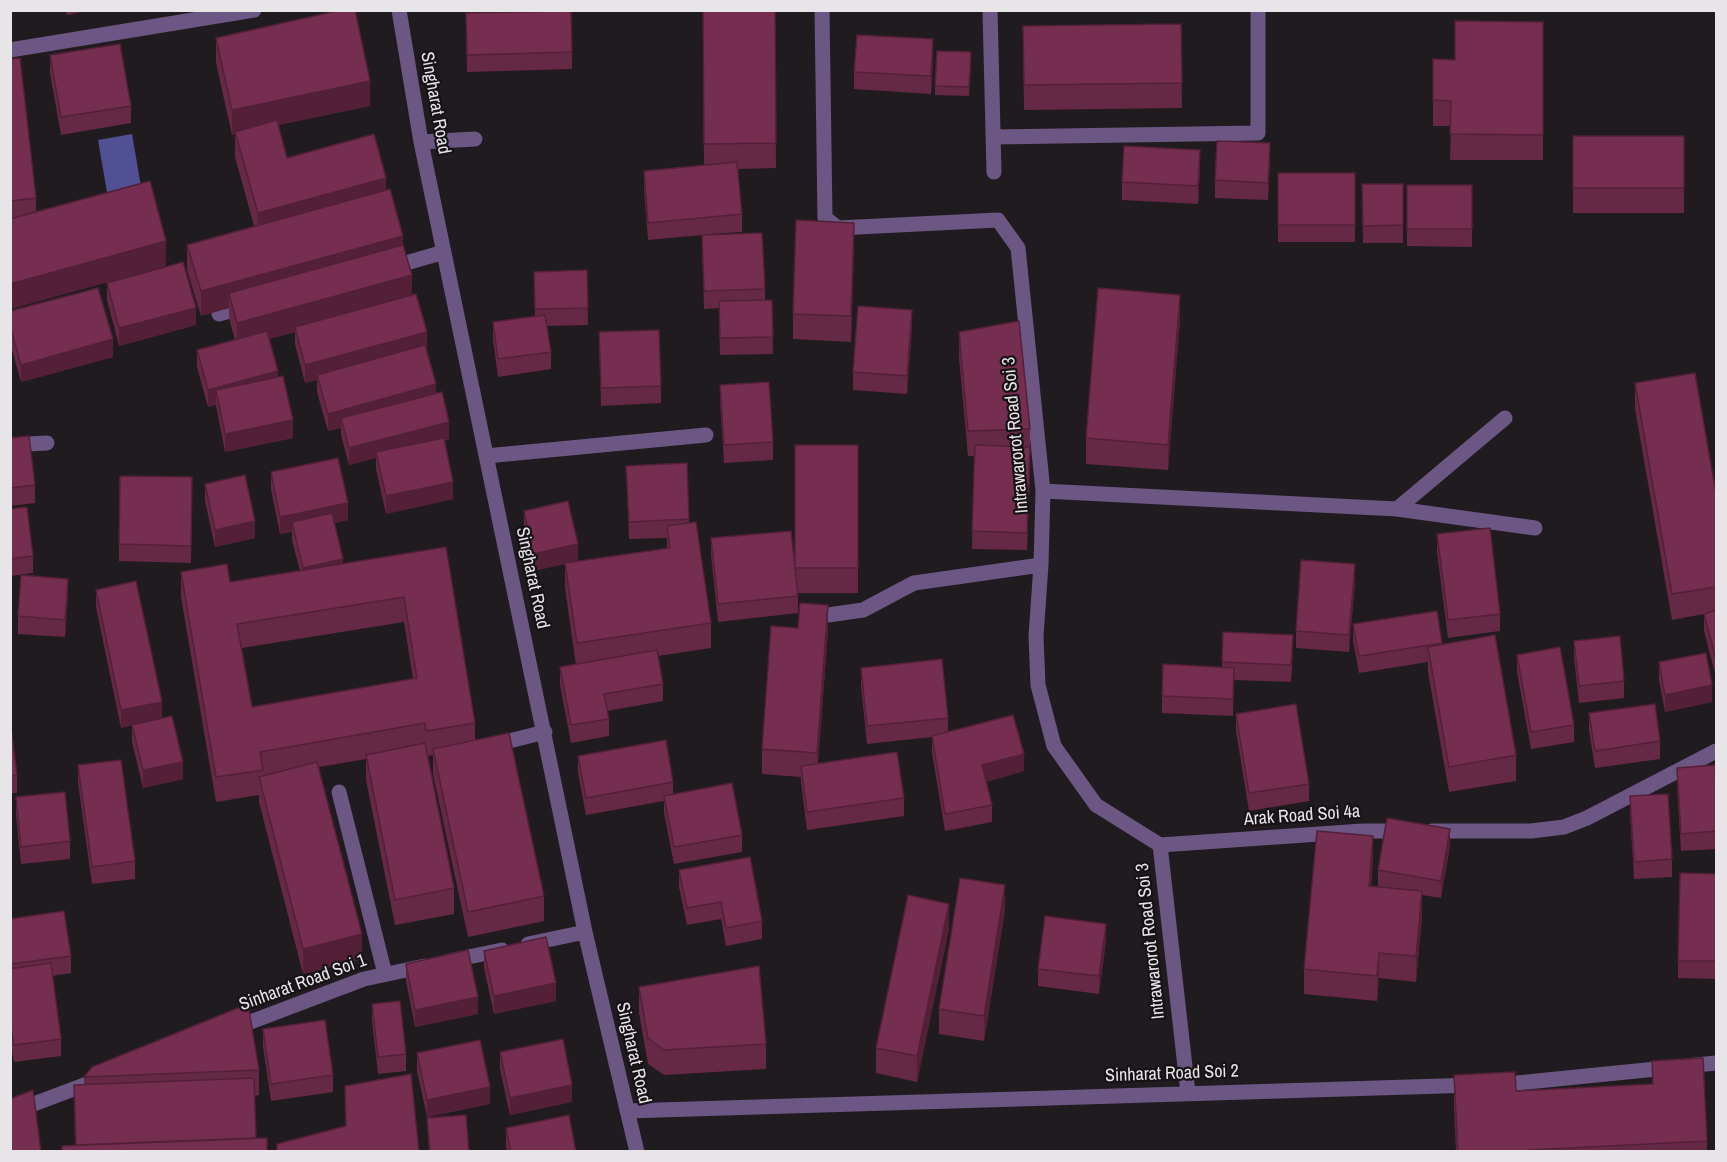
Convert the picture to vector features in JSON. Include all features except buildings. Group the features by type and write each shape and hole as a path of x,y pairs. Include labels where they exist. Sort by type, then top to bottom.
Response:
{"street":[{"path":"10,50 254,10"},
{"name":"Singharat Road","path":"399,10 421,142 585,932 637,1152"},
{"name":"Intrawarorot Road Soi 3","path":"822,10 825,218 838,228 998,220 1018,248 1043,491 1036,636 1038,685 1054,746 1096,806 1160,845 1188,1093"},
{"path":"990,10 994,171"},
{"path":"994,137 1258,132 1258,10"},
{"path":"421,142 475,139"},
{"path":"376,271 444,252"},
{"path":"219,314 264,302"},
{"path":"1397,509 1505,418"},
{"path":"486,456 706,435"},
{"path":"10,445 47,443"},
{"path":"1043,491 1397,509 1535,528"},
{"path":"814,617 863,610 914,583 1041,565"},
{"path":"478,748 545,732"},
{"name":"Arak Road Soi 4a","path":"1160,845 1363,831 1531,831 1564,827 1587,818 1716,751"},
{"path":"339,792 385,974"},
{"name":"Sinharat Road Soi 1","path":"223,1033 364,979 585,932"},
{"name":"Sinharat Road Soi 2","path":"627,1111 1506,1084 1716,1063"},
{"path":"10,1113 111,1075"}],"shaded area":[{"path":"132,134 143,198 109,204 98,140"}]}
